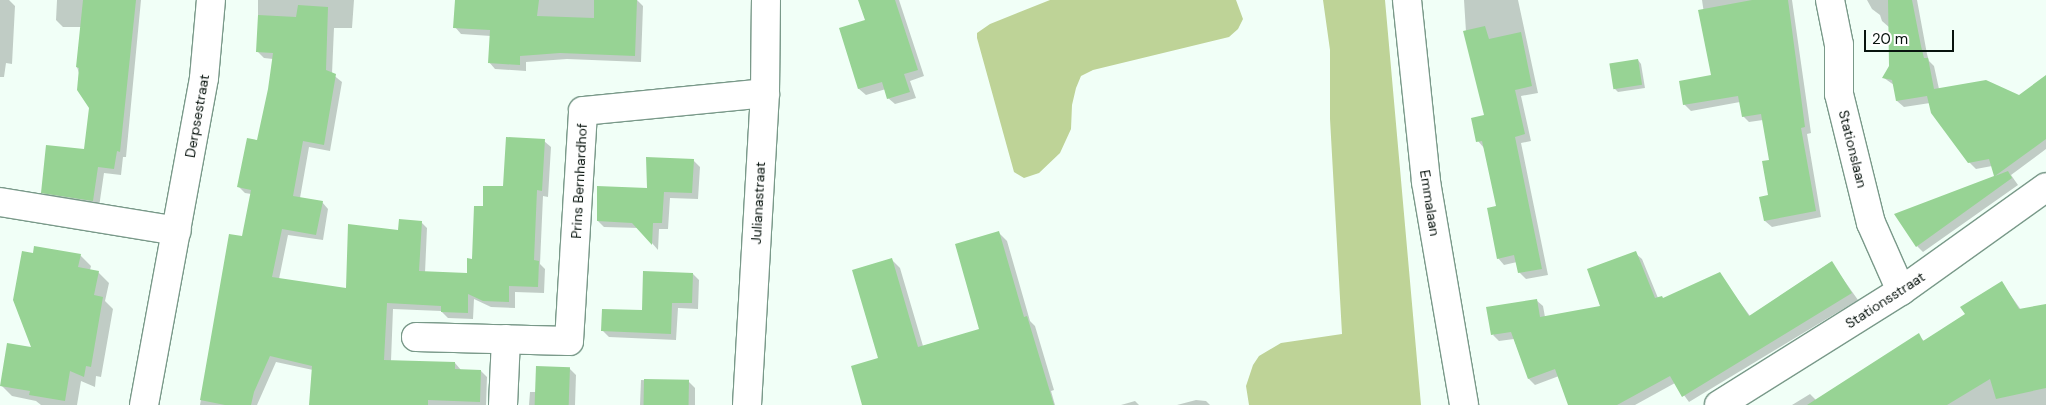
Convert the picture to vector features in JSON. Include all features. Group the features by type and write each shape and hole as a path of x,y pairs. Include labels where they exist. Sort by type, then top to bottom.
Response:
{"street":[{"name":"Derpsestraat","path":"144,405 204,78 211,0"},
{"name":"Julianastraat","path":"747,405 765,93 766,0"},
{"name":"Emmalaan","path":"1406,0 1426,182 1464,405"},
{"name":"Stationslaan","path":"1830,0 1839,45 1839,94 1871,223 1901,292"},
{"name":"Prins Bernhardhof","path":"416,337 569,340 583,111 765,93"},
{"name":"Stationsstraat","path":"1719,405 1901,292 2046,187"},
{"path":"0,202 177,232"},
{"path":"503,405 506,339"}],"green space":[{"path":"1050,0 1236,0 1243,19 1238,29 1229,37 1093,70 1081,76 1072,105 1071,129 1060,153 1039,173 1024,178 1014,172 977,33 990,24"},
{"path":"1323,0 1385,0 1421,405 1249,405 1246,386 1253,365 1259,356 1281,343 1342,334 1330,119 1330,50"}],"building":[{"path":"83,0 136,0 120,152 117,151 114,169 98,167 93,201 41,193 46,145 84,149 89,108 77,90 79,68 76,67"},
{"path":"455,0 539,0 537,16 594,18 594,0 637,0 635,56 560,53 520,56 520,65 488,63 490,30 453,28"},
{"path":"858,0 895,0 918,70 904,74 910,92 887,99 882,82 858,89 839,28 865,20"},
{"path":"1752,0 1788,0 1805,127 1801,128 1816,211 1764,221 1759,197 1768,195 1762,161 1769,160 1761,114 1742,117 1738,96 1683,105 1679,81 1711,75 1698,10"},
{"path":"1888,0 1912,0 1921,46 1924,58 1928,58 1934,89 1986,80 2019,95 2046,75 2046,139 1995,176 2008,171 2012,178 1916,247 1894,214 1994,176 1989,159 1968,163 1931,113 1927,96 1896,101 1892,80 1882,78 1889,66"},
{"path":"298,5 328,7 326,70 336,74 324,145 303,141 293,196 323,201 316,235 282,229 272,277 346,288 348,224 398,230 399,219 422,221 419,271 467,273 467,258 472,259 474,206 483,206 483,186 503,186 506,137 545,139 542,191 537,190 534,260 539,261 538,287 509,286 509,302 483,301 468,294 468,313 441,312 441,306 387,303 384,360 455,362 455,369 481,370 480,402 428,400 428,405 309,405 312,366 270,356 254,392 251,405 225,405 200,400 229,234 242,236 251,190 237,187 247,138 257,140 268,89 273,53 256,52 258,15 296,17"},
{"path":"1485,26 1489,39 1521,32 1532,86 1515,90 1525,134 1515,137 1542,269 1518,273 1514,255 1497,259 1487,208 1496,206 1482,141 1476,142 1471,118 1484,115 1463,31"},
{"path":"1638,59 1642,85 1613,89 1609,64"},
{"path":"646,157 694,159 692,193 664,192 662,223 653,223 652,245 632,223 597,221 597,186 647,188"},
{"path":"999,231 1024,317 1027,316 1054,405 862,405 851,366 878,358 852,270 892,258 918,347 979,329 955,244"},
{"path":"34,246 81,254 78,267 99,271 94,295 103,297 91,367 86,366 84,377 70,371 65,401 29,395 30,391 0,386 7,343 31,347 13,300 22,251 33,253"},
{"path":"1636,251 1655,298 1662,296 1663,298 1720,272 1749,316 1832,261 1852,293 1682,397 1670,376 1617,405 1568,405 1555,369 1528,379 1511,332 1491,335 1486,307 1537,299 1540,317 1600,306 1587,269"},
{"path":"643,271 693,273 692,303 672,303 671,334 601,331 602,309 642,310"},
{"path":"2002,281 2019,309 2046,304 2046,388 1996,399 1990,379 1947,405 1807,405 1919,333 1923,341 1965,314 1960,307"},
{"path":"536,366 570,367 569,405 535,405"},
{"path":"644,379 689,380 689,405 644,405"}]}
